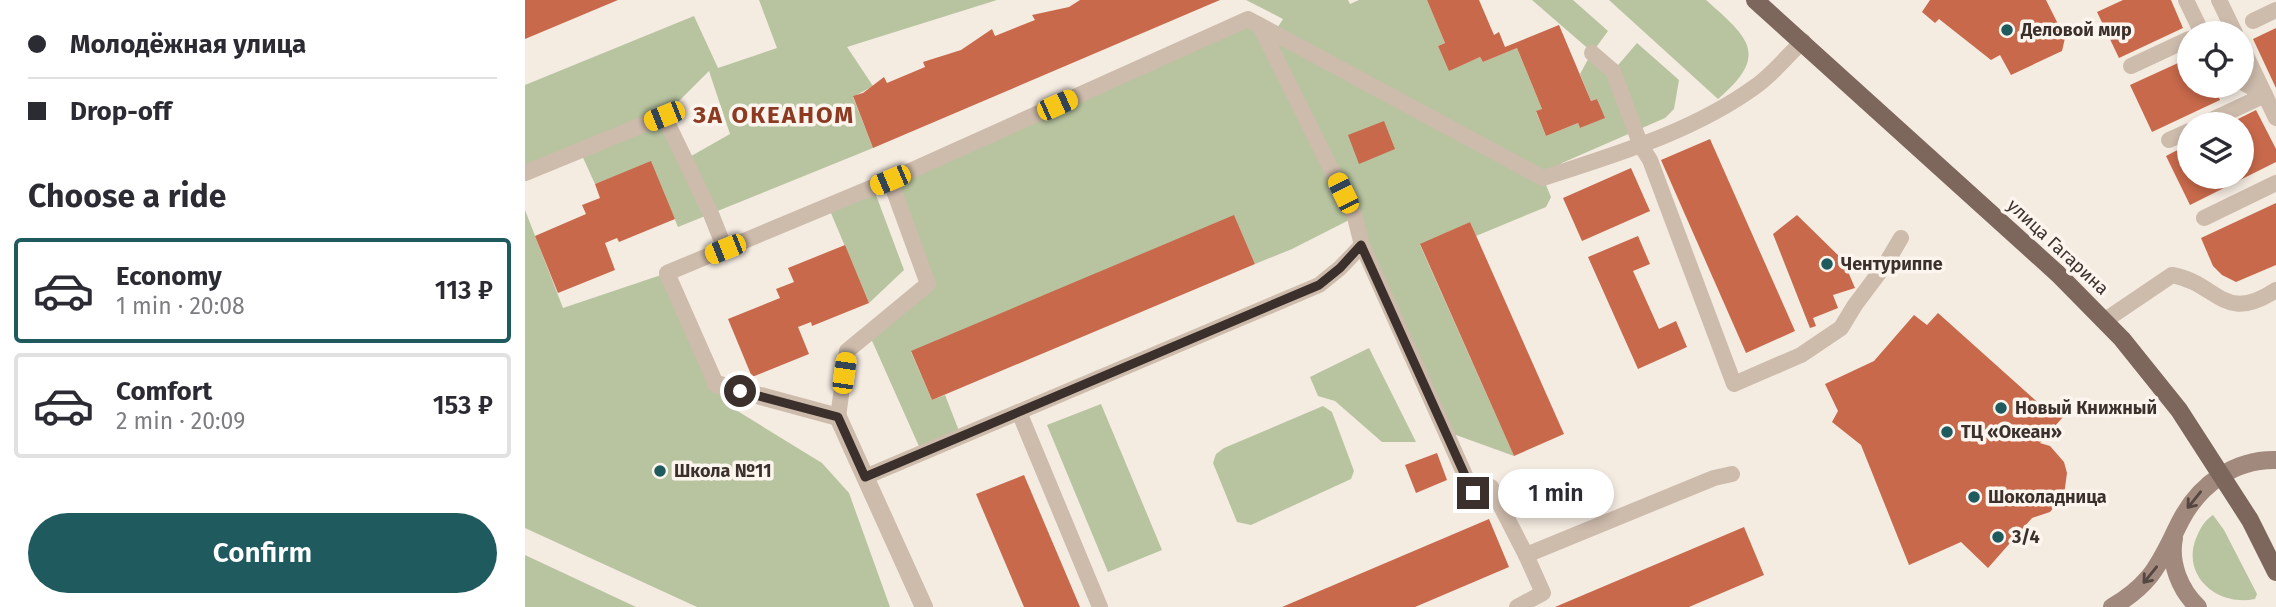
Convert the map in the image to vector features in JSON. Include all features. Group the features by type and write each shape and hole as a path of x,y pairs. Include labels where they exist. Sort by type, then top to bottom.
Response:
{"main road":[{"name":"улица Гагарина","path":"1755,0 2058,274 2136,356 2179,410 2250,520 2276,572"},
{"path":"2112,607 2134,592 2148,578 2158,565 2191,503 2221,475 2243,463 2276,460"},
{"path":"2175,531 2173,545 2179,578 2198,607"}],"street":[{"path":"716,384 838,417 924,607"}],"lane":[{"path":"2186,0 2196,21"},
{"path":"2219,0 2229,21"},
{"path":"2253,21 2276,10"},
{"path":"716,384 667,273 890,180 1248,19 1543,178 1641,146 1715,113 1758,85 1803,41"},
{"path":"1260,26 1355,217 1361,245 1473,493 1491,487 1543,593 1517,607"},
{"path":"2131,66 2177,45"},
{"path":"1592,53 1613,71 1641,146 1650,160 1734,384 1801,355 1840,328 1901,238"},
{"path":"2254,72 2276,118"},
{"path":"2254,89 2265,95"},
{"path":"2229,112 2265,95"},
{"path":"525,173 664,116 712,214 725,249"},
{"path":"2169,140 2177,136"},
{"path":"838,417 847,351 928,284 890,180"},
{"path":"2204,218 2276,183"},
{"path":"865,477 1319,285 1340,268 1361,245"},
{"path":"2104,321 2172,275 2195,283 2225,302 2245,305 2276,290"},
{"path":"1019,412 1100,607"},
{"path":"1526,555 1714,478 1732,474"}],"green space":[{"path":"759,0 997,0 847,47 873,86 853,97 873,148 678,227 651,162 595,184 580,151 525,173 525,85 694,16 718,68 777,48","holes":["709,71 730,134 686,159 664,116"]},
{"path":"1246,0 1348,0 1350,4 1359,0 1427,0 1445,43 1438,46 1449,70 1480,57 1483,62 1517,48 1542,109 1536,112 1546,136 1578,123 1580,128 1604,118 1597,99 1591,101 1580,74 1592,52 1532,0 1573,0 1608,31 1592,53 1613,71 1637,43 1679,80 1674,109 1665,118 1562,163 1543,178 1551,197 1546,207 1476,236 1470,222 1420,245 1514,456 1445,431 1355,217 1292,249 1255,264 1234,216 911,352 932,400 945,395 961,436 922,453 869,334 928,284 890,180 1248,19 1274,33 1283,19"},
{"path":"1609,0 1706,0 1733,25 1748,47 1744,70 1718,99"},
{"path":"873,187 904,270 869,303 828,206"},
{"name":"Школа №11","path":"525,210 563,308 667,273 726,404 822,463 849,493 890,607 697,607 525,528"},
{"path":"1369,348 1416,442 1382,442 1335,401 1318,396 1310,377"},
{"path":"1101,404 1162,550 1108,572 1047,425"},
{"path":"1323,406 1332,412 1354,471 1351,479 1251,525 1237,522 1213,463 1216,454 1224,448"},
{"path":"2213,515 2224,530 2257,594 2255,599 2227,598 2215,593 2198,575 2193,563 2193,550 2202,527"},
{"path":"525,555 636,607 525,607"}],"building":[{"path":"525,0 618,0 525,39"},
{"path":"1080,0 1220,0 873,148 853,96 863,93 884,77 887,83 925,67 923,62 961,50 992,29 995,36 1035,20 1032,15 1069,7"},
{"path":"1427,0 1479,0 1494,35 1499,32 1505,47 1559,25 1591,101 1597,99 1605,118 1580,128 1578,123 1546,136 1536,111 1542,109 1517,48 1483,62 1480,57 1449,71 1438,46 1445,43"},
{"name":"Деловой мир","path":"1930,0 2046,0 2065,38 2062,51 2011,75 2000,55 1991,60 1939,19 1935,23 1922,12"},
{"path":"2123,0 2171,0 2180,21 2177,21 2177,31 2119,58 2097,12"},
{"path":"2276,28 2276,88 2254,41 2254,39"},
{"path":"2177,63 2177,98 2220,100 2194,112 2177,112 2177,120 2152,132 2130,85"},
{"path":"2256,110 2276,149 2276,162 2254,173 2254,112"},
{"path":"1384,121 1395,149 1359,164 1348,135"},
{"path":"1710,139 1795,331 1746,353 1661,160"},
{"path":"2177,150 2177,178 2166,156"},
{"path":"651,161 675,219 619,242 617,238 605,243 615,270 558,293 535,236 586,214 582,205 600,198 595,184"},
{"path":"1631,168 1650,211 1582,241 1563,198"},
{"path":"2182,189 2222,189 2190,205"},
{"path":"2276,203 2276,265 2236,282 2222,275 2213,266 2201,238"},
{"path":"1234,215 1255,264 932,400 911,351"},
{"path":"1797,215 1843,260 1855,288 1833,295 1838,308 1813,318 1816,326 1810,328 1773,234"},
{"path":"1470,222 1564,434 1514,456 1420,244"},
{"path":"1638,236 1650,264 1633,271 1659,329 1676,321 1687,347 1638,369 1588,257"},
{"path":"845,245 869,303 812,326 811,322 798,327 809,354 752,377 728,319 780,298 776,289 794,282 788,268"},
{"name":"ТЦ «Океан»","path":"1938,313 2044,408 2063,417 2040,443 2050,446 2064,462 2067,473 2064,495 2050,512 2032,518 1988,568 1961,542 1909,565 1861,445 1832,422 1838,411 1825,384 1874,361 1914,315 1927,325"},
{"path":"1437,453 1447,480 1416,493 1405,465"},
{"path":"1024,475 1080,607 1024,607 976,494"},
{"path":"1489,519 1509,567 1415,607 1282,607"},
{"path":"1744,527 1764,575 1689,607 1555,607"}],"place":[{"name":"Деловой мир","path":"2007,30"},
{"name":"Чентуриппе","path":"1827,264"},
{"name":"Новый Книжный","path":"2001,408"},
{"name":"ТЦ «Океан»","path":"1947,432"},
{"name":"Школа №11","path":"660,471"},
{"name":"Шоколадница","path":"1974,497"},
{"name":"3/4","path":"1998,537"}],"district":[{"name":"ЗА ОКЕАНОМ","path":"774,115"}],"route":[{"path":"740,391 838,417 865,477 1319,285 1340,268 1361,245 1473,493"}]}
